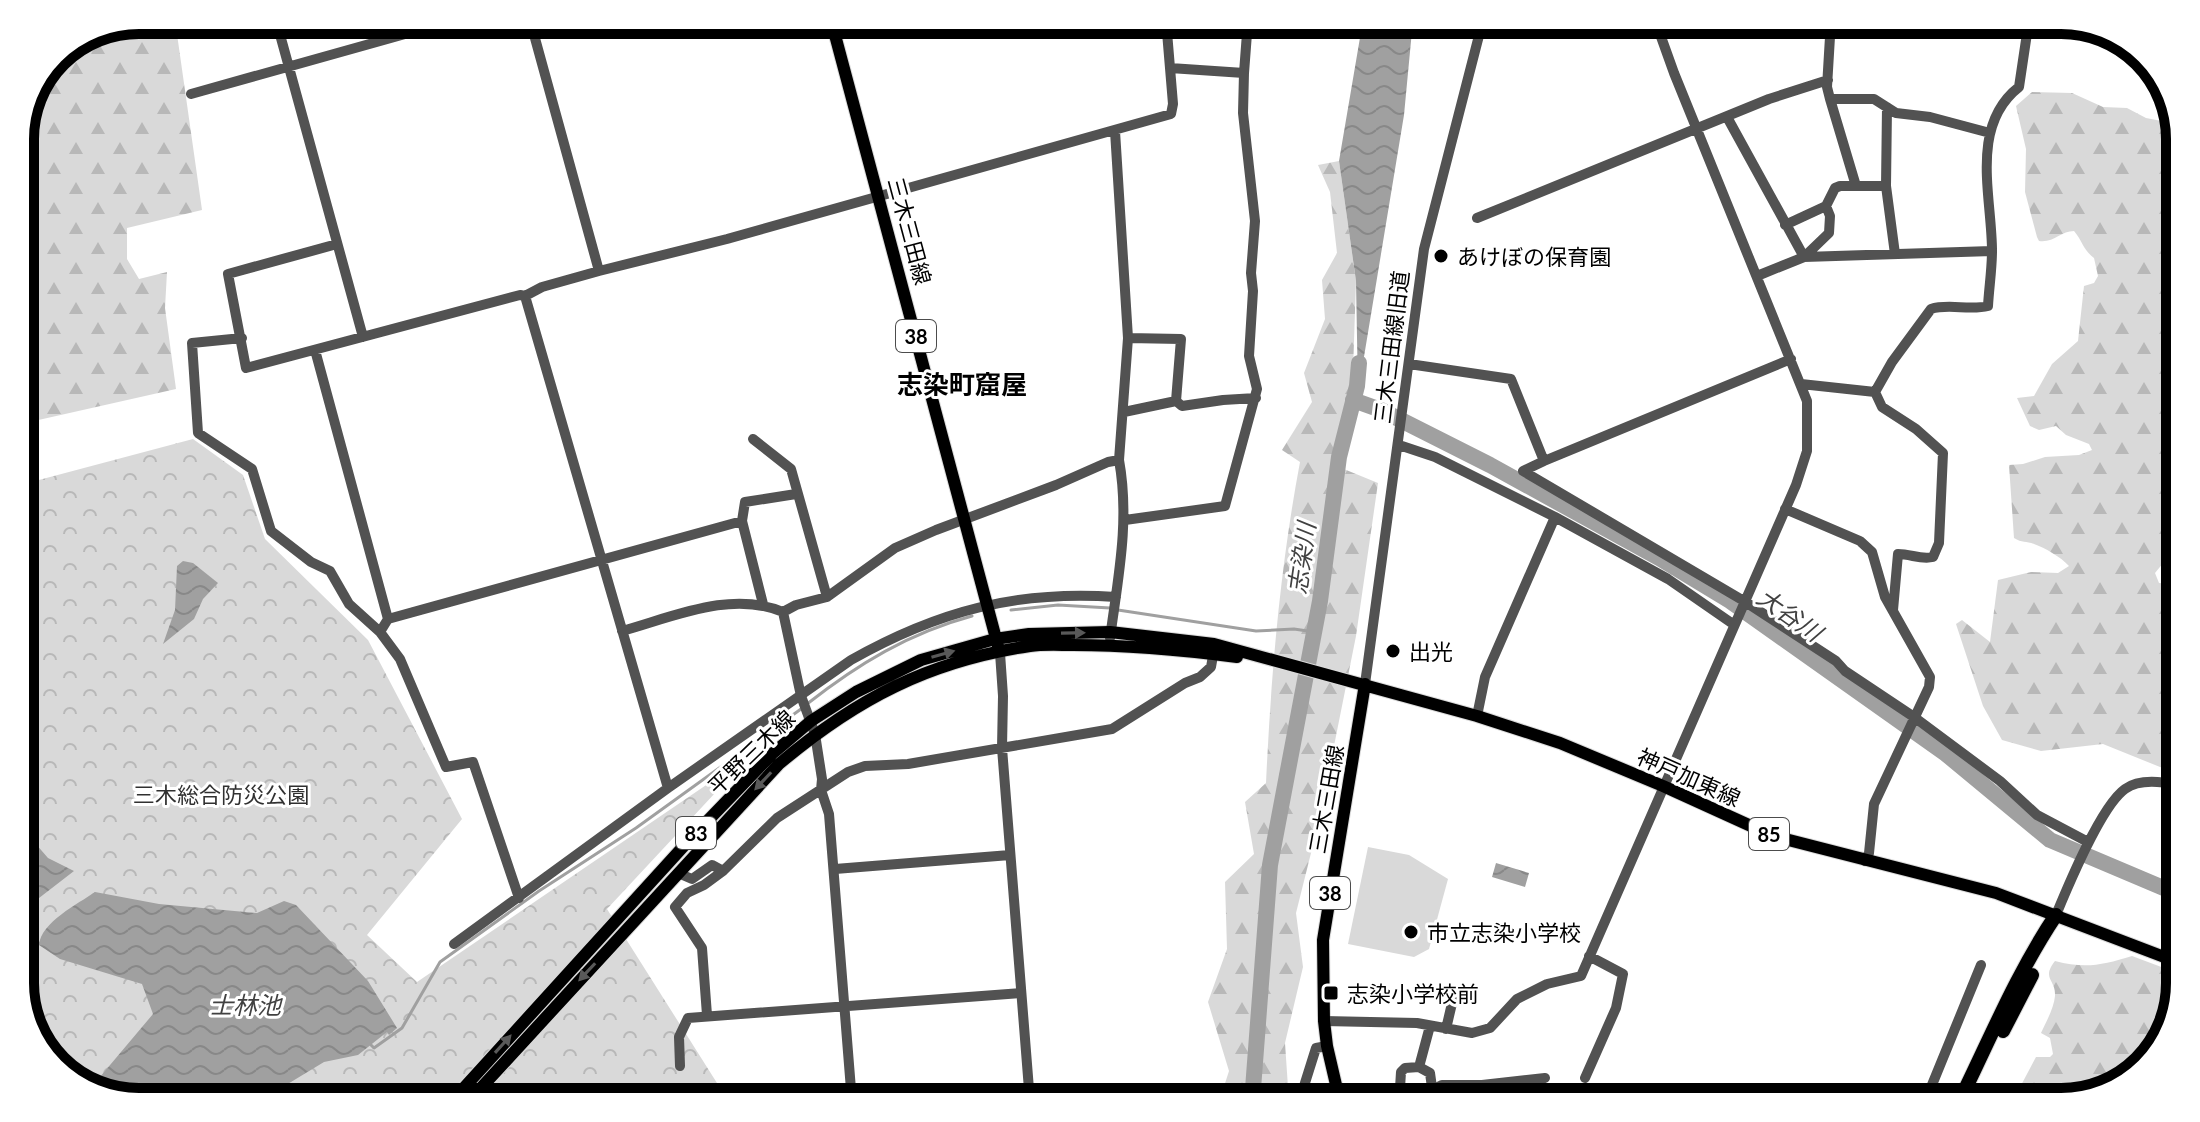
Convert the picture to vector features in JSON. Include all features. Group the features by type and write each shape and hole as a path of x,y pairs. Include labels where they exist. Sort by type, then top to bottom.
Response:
{"highway":[{"path":"1966,1088 2008,998 2056,915"},
{"path":"1975,1088 2046,945 2056,915"}],"main road":[{"name":"三木三田線","path":"835,34 1000,653"},
{"path":"995,639 1029,634 1214,649 1365,684"},
{"name":"平野三木線","path":"481,1088 813,728 856,692 893,672 921,660 995,639"},
{"path":"1000,653 1032,645 1110,639"},
{"name":"平野三木線","path":"464,1088 692,837 772,754 813,728 903,680 1000,653"},
{"name":"三木三田線","path":"1337,1088 1324,1021 1323,940 1365,684"},
{"name":"神戸加東線","path":"1365,684 1560,743 1773,836 1984,889 2166,958"}],"street":[{"path":"280,34 363,337"},
{"path":"191,94 404,34"},
{"path":"534,34 599,271"},
{"path":"337,244 228,274 246,368 525,296 542,287 727,239 1171,114 1173,104 1167,34"},
{"path":"1125,520 1225,506 1256,398 1257,389 1249,356 1255,221 1243,113 1247,34"},
{"name":"三木三田線旧道","path":"1365,684 1424,249 1479,34"},
{"path":"1324,1021 1417,1023 1472,1033 1490,1028 1517,999 1547,984 1581,976 1785,509 1807,451 1807,401 1660,34"},
{"path":"1830,34 1830,99 1856,186"},
{"path":"1875,392 1899,350 1931,309 1979,309 1988,306 1992,251 1986,159 1990,133 2006,96 2019,87 2027,34"},
{"path":"1170,68 1244,73"},
{"path":"1477,218 1769,99 1828,80"},
{"path":"1830,99 1874,99 1896,113 1930,117 1990,133"},
{"path":"1887,107 1886,186 1895,254"},
{"path":"1727,117 1804,257"},
{"path":"1110,639 1125,520 1119,460 1128,338 1115,131"},
{"path":"1785,225 1826,206 1835,188 1886,186"},
{"path":"1804,257 1829,233 1830,216 1826,206"},
{"path":"1757,276 1804,257 1992,251"},
{"path":"525,296 668,788"},
{"path":"242,338 192,343 198,433 252,469 271,531 311,562 330,571 349,604 380,632 400,659 432,741 446,767 473,762 519,898"},
{"path":"1128,338 1181,339 1176,401"},
{"path":"315,350 388,619"},
{"path":"1791,359 1523,471 1744,601 1836,661 1845,671 2000,781 2037,815 2087,845"},
{"path":"1409,364 1511,379 1544,461"},
{"path":"1801,384 1875,392"},
{"path":"1875,392 1882,407 1916,429 1943,453 1939,543 1933,557 1923,559 1911,554 1898,554 1893,610"},
{"path":"1176,401 1182,406 1256,398"},
{"path":"1124,412 1176,401"},
{"path":"753,439 791,469 827,597"},
{"path":"1399,445 1435,457 1555,517 1668,579 1733,624"},
{"path":"783,612 796,605 827,597 895,548 1119,460"},
{"path":"763,604 742,521 745,502 796,494"},
{"path":"1785,509 1860,541 1872,552 1885,597 1930,677 1929,687 1874,804 1869,853 1865,861"},
{"path":"1477,716 1485,677 1555,517"},
{"path":"380,632 388,619 742,521"},
{"path":"454,944 668,788 877,645 950,614 987,604 1061,594 1116,599"},
{"path":"622,631 723,603 763,604 783,612"},
{"path":"783,612 801,696 813,728 821,790 829,814 851,1088"},
{"path":"707,1015 702,948 675,907 687,893 723,871 777,818 848,772 865,766 908,764 1112,729 1185,683 1200,677 1211,667 1214,649"},
{"path":"1000,653 1002,748 1029,1088"},
{"path":"2056,915 2087,845 2115,800 2126,788 2149,782 2166,784"},
{"path":"835,869 1010,855"},
{"path":"678,873 692,879 712,865 723,871"},
{"path":"1585,1078 1616,1008 1623,974 1589,956"},
{"path":"1931,1088 1981,965"},
{"path":"680,1066 679,1037 688,1018 1021,993"},
{"path":"1446,1029 1453,999"},
{"path":"1419,1067 1430,1026"},
{"path":"1303,1088 1316,1048 1327,1046"},
{"path":"1400,1088 1401,1072 1405,1068 1419,1067 1430,1073 1434,1088"},
{"path":"1436,1088 1442,1085 1482,1085 1545,1078"}],"green space":[{"path":"177,34 202,210 127,228 127,259 139,279 167,272 165,308 176,389 34,421 34,133 38,112 56,75 70,60 99,42 119,36"},
{"path":"2032,92 2072,93 2103,107 2127,108 2146,118 2164,122 2166,561 2155,573 2159,583 2166,584 2166,769 2103,744 2041,751 2002,740 1983,706 1956,624 1962,620 1990,642 1998,580 2031,572 2058,573 2069,566 2043,548 2014,538 2009,465 2045,457 2079,455 2092,450 2089,444 2066,435 2056,426 2039,430 2030,426 2017,398 2034,396 2052,364 2078,341 2084,286 2094,283 2098,276 2094,258 2074,231 2044,241 2039,241 2037,237 2025,192 2026,149 2016,106"},
{"path":"1339,161 1356,281 1353,371 1334,465 1378,483 1356,636 1319,821 1296,913 1303,967 1285,1043 1288,1088 1224,1088 1229,1071 1208,1002 1227,949 1225,882 1254,854 1245,802 1266,783 1277,622 1300,462 1282,450 1312,402 1304,373 1325,319 1322,280 1337,253 1330,192 1318,165"},
{"name":"三木総合防災公園","path":"193,439 243,475 265,539 368,640 462,819 367,935 417,982 715,779 716,792 607,909 720,1088 139,1088 93,1077 70,1062 45,1029 34,989 34,481"},
{"path":"1368,847 1409,855 1448,879 1429,949 1414,957 1348,944"},
{"path":"2132,956 2166,969 2162,1010 2155,1029 2140,1052 2119,1070 2088,1084 2061,1088 2020,1088 2036,1057 2050,1057 2053,1054 2050,1038 2041,1033 2054,1001 2055,990 2049,972 2055,961 2076,965 2112,962"}],"water":[{"path":"1361,34 1412,34 1404,115 1358,393 1356,281 1339,161"},
{"path":"183,561 193,563 218,583 203,599 194,619 163,644 175,610 177,566"},
{"path":"34,843 48,858 74,871 34,902"},
{"path":"1496,863 1529,873 1525,887 1492,877"},
{"name":"士林池","path":"95,892 159,904 257,913 284,901 296,905 368,981 397,1028 389,1035 387,1032 358,1055 324,1062 281,1088 139,1088 112,1084 98,1079 153,1014 142,984 60,959 39,945 46,929"}],"waterway":[{"name":"志染川","path":"1253,1088 1270,865 1320,601 1339,457 1357,386 1359,363"},
{"name":"大谷川","path":"1353,400 1381,410 1490,465 1659,558 1730,601 1946,754 2050,840 2166,889"},
{"path":"1011,610 1058,605 1110,608"},
{"path":"1118,610 1256,631 1294,629 1314,632"},
{"path":"807,704 885,651 927,631 972,616"},
{"path":"371,1045 374,1048 402,1028 440,962 539,891 636,828 801,709"},
{"path":"34,943 39,943"}],"place":[{"name":"あけぼの保育園","path":"1441,256"},
{"name":"出光","path":"1393,651"},
{"name":"市立志染小学校","path":"1411,932"},
{"name":"志染小学校前","path":"1331,993"}],"district":[{"name":"志染町窟屋","path":"962,384"}]}
